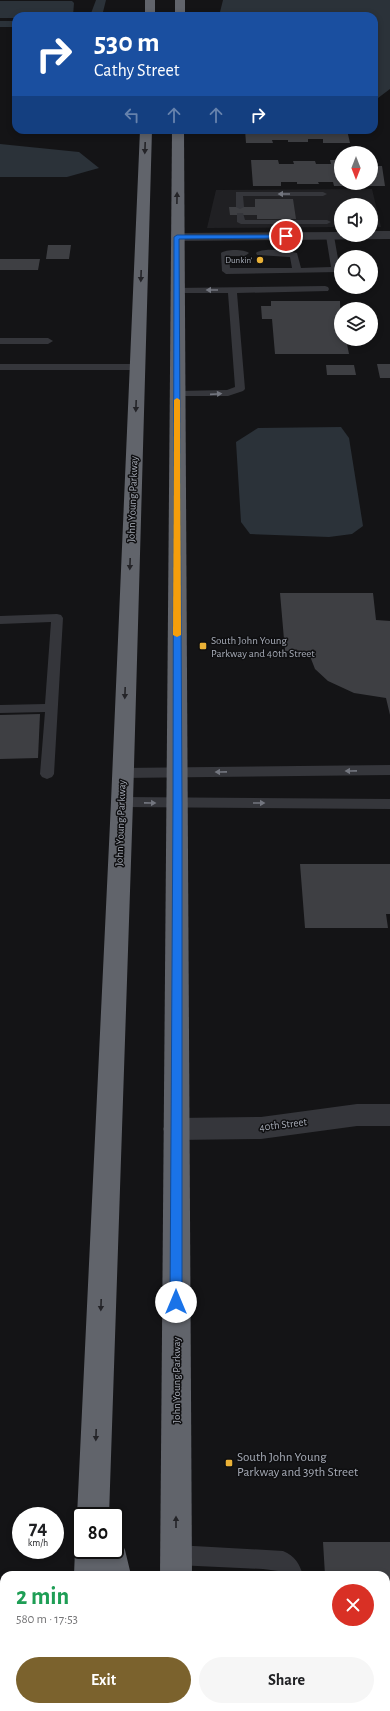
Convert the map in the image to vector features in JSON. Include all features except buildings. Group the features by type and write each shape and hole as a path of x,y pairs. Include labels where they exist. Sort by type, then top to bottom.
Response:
{"highway":[{"path":"150,0 150,12"},
{"path":"180,0 180,12"},
{"name":"John Young Parkway","path":"93,1507 122,802 146,134"},
{"name":"John Young Parkway","path":"176,1565 178,803 177,290 165,228 177,134"},
{"path":"143,197 165,228"},
{"path":"94,1486 99,1507"},
{"path":"90,1571 91,1559"},
{"path":"111,1559 114,1571"}],"street":[{"path":"165,228 330,236 390,235"},
{"name":"40th Street","path":"176,1129 261,1128 357,1115 390,1115"}],"lane":[{"path":"323,194 238,194 241,222 328,222"},
{"path":"245,253 225,253 226,271 336,270 330,236"},
{"path":"260,253 294,255 297,270"},
{"path":"177,290 325,289"},
{"path":"177,394 228,393 240,389 232,290"},
{"path":"0,340 48,340"},
{"path":"0,367 137,367"},
{"path":"0,620 57,618 48,774"},
{"path":"0,709 51,708"},
{"path":"122,773 390,770"},
{"path":"122,802 390,804"},
{"path":"176,1565 262,1559 283,1561 291,1571"}],"shaded area":[{"path":"223,0 390,0 390,89 378,98 378,12 220,12"},
{"path":"0,1 72,1 74,3 73,12 12,12 12,18 0,18"},
{"path":"0,144 79,152 99,168 67,177 0,177"},
{"path":"216,190 372,190 374,198 334,198 334,227 207,228"},
{"path":"378,214 381,227 378,227"},
{"path":"341,427 349,438 363,526 352,534 329,537 250,534 241,522 236,442 258,428"}],"waterway":[{"path":"97,12 101,0"},
{"path":"0,24 12,24"}],"slow traffic":[{"path":"177,400 177,635"}],"place":[{"name":"Dunkin'","path":"260,260"},
{"name":"South John Young Parkway and 40th Street","path":"203,646"},
{"name":"South John Young Parkway and 39th Street","path":"229,1463"}],"route":[{"path":"176,1302 178,803 177,237 286,236"}]}
